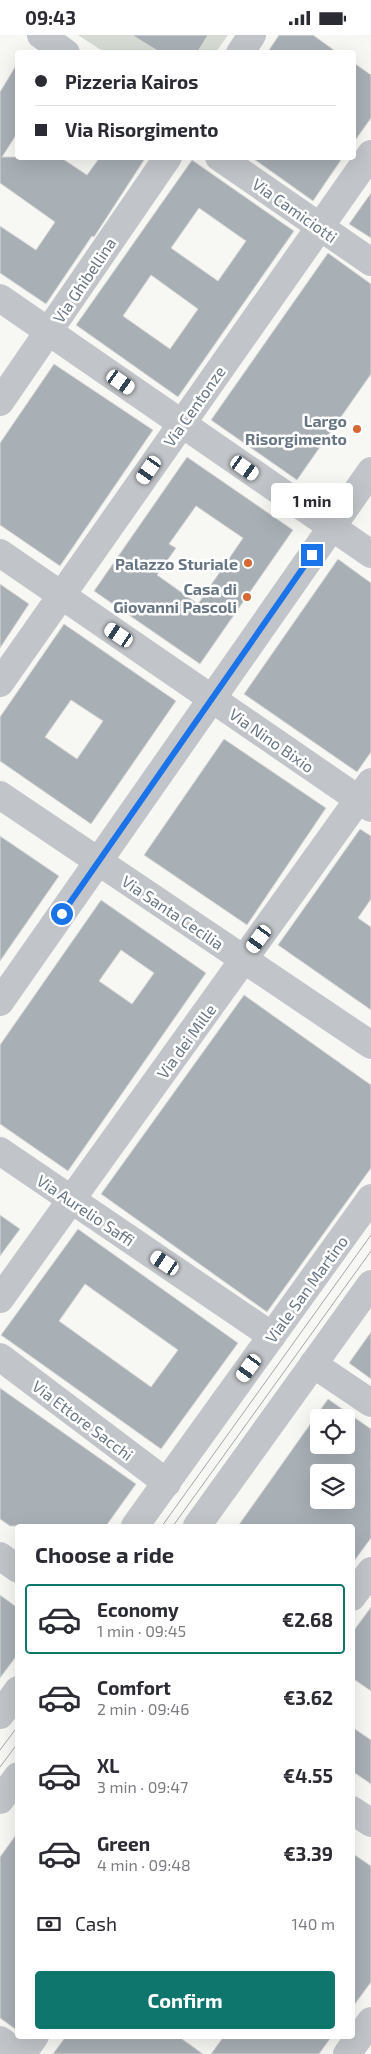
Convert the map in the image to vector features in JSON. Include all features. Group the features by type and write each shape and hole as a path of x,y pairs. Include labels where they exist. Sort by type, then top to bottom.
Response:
{"street":[{"path":"41,35 62,50"},
{"path":"242,50 252,35"},
{"name":"Via Centonze","path":"0,683 371,154"},
{"name":"Via Ghibellina","path":"0,403 166,160"},
{"name":"Via Camiciotti","path":"223,160 371,262"},
{"path":"0,298 371,555"},
{"path":"0,1002 371,471"},
{"name":"Via Nino Bixio","path":"0,553 212,699 367,796"},
{"name":"Via Santa Cecilia","path":"0,795 371,1045"},
{"name":"Via dei Mille","path":"0,1299 244,960 367,796"},
{"name":"Via Aurelio Saffi","path":"0,1151 272,1336"},
{"name":"Viale San Martino","path":"136,1524 371,1198"},
{"path":"198,1524 371,1284"},
{"name":"Via Ettore Sacchi","path":"0,1357 167,1483"},
{"path":"313,1364 371,1403"},
{"path":"0,1556 15,1567"},
{"path":"355,1593 371,1571"},
{"path":"0,1715 15,1694"},
{"path":"0,1800 15,1780"},
{"path":"355,1812 371,1823"},
{"path":"347,2054 371,2021"},
{"path":"0,2040 20,2054 32,2039"}],"shaded area":[{"path":"78,35 132,35 158,50 101,50"},
{"path":"208,35 228,35 217,50 199,50"}],"building":[{"path":"132,35 208,35 199,50 156,50"},
{"path":"279,35 313,35 334,50 269,50"},
{"path":"356,64 371,75 371,118 356,139"},
{"path":"15,67 15,137 2,157 15,157 15,160 64,160 87,175 98,160 144,160 94,237 92,236 46,304 0,273 0,226 36,250 55,222 0,183 0,92"},
{"path":"192,160 294,231 178,397 76,325","holes":["199,208 246,241 218,281 171,248","151,275 198,309 170,349 123,316"]},
{"path":"255,160 341,160 313,201"},
{"path":"371,193 371,238 349,224"},
{"path":"328,253 371,284 371,374 297,480 211,420"},
{"path":"54,364 153,430 60,566 0,525 0,443"},
{"path":"187,457 293,530 200,664 94,591","holes":["196,506 243,538 198,604 157,575 176,548 169,544"]},
{"path":"338,559 371,583 371,752 357,772 244,694"},
{"path":"0,584 29,604 0,648"},
{"path":"64,624 176,701 91,824 0,761 0,717","holes":["71,700 103,721 77,759 45,737"]},
{"path":"224,739 326,808 247,925 144,855"},
{"path":"360,829 371,836 371,899 358,918 371,927 371,1010 278,945"},
{"path":"0,836 59,876 0,961"},
{"path":"101,900 206,973 68,1171 0,1124 0,1045","holes":["121,950 154,973 132,1004 99,981"]},
{"path":"244,995 371,1085 371,1168 267,1312 101,1194"},
{"path":"0,1215 20,1229 0,1256"},
{"path":"78,1229 238,1343 161,1449 1,1335","holes":["85,1284 178,1350 151,1387 59,1321"]},
{"path":"371,1332 371,1379 349,1363"},
{"path":"0,1388 136,1484 107,1524 15,1524 15,1526 10,1526 0,1519"},
{"path":"328,1399 342,1409 321,1409"},
{"path":"355,1418 371,1429 371,1538 355,1560 355,1524 239,1524 310,1424 310,1454 355,1454"},
{"path":"0,1595 15,1606 15,1658 0,1678"},
{"path":"371,1607 371,1691 355,1680 355,1629"},
{"path":"355,1729 371,1740 371,1784 355,1773"},
{"path":"15,1836 15,2029 0,2018 0,1857"},
{"path":"355,1855 371,1866 371,1982 355,2004"},
{"path":"64,2039 182,2039 203,2054 53,2054"},
{"path":"222,2039 330,2039 319,2054 211,2054"}],"tram line":[{"path":"163,1524 371,1235"},
{"path":"174,1524 371,1251"},
{"path":"0,1750 15,1730"},
{"path":"0,1767 15,1747"}],"place":[{"name":"Largo Risorgimento","path":"357,429"},
{"name":"Palazzo Sturiale","path":"248,563"},
{"name":"Casa di Giovanni Pascoli","path":"247,597"}],"route":[{"path":"62,914 312,555"}]}
